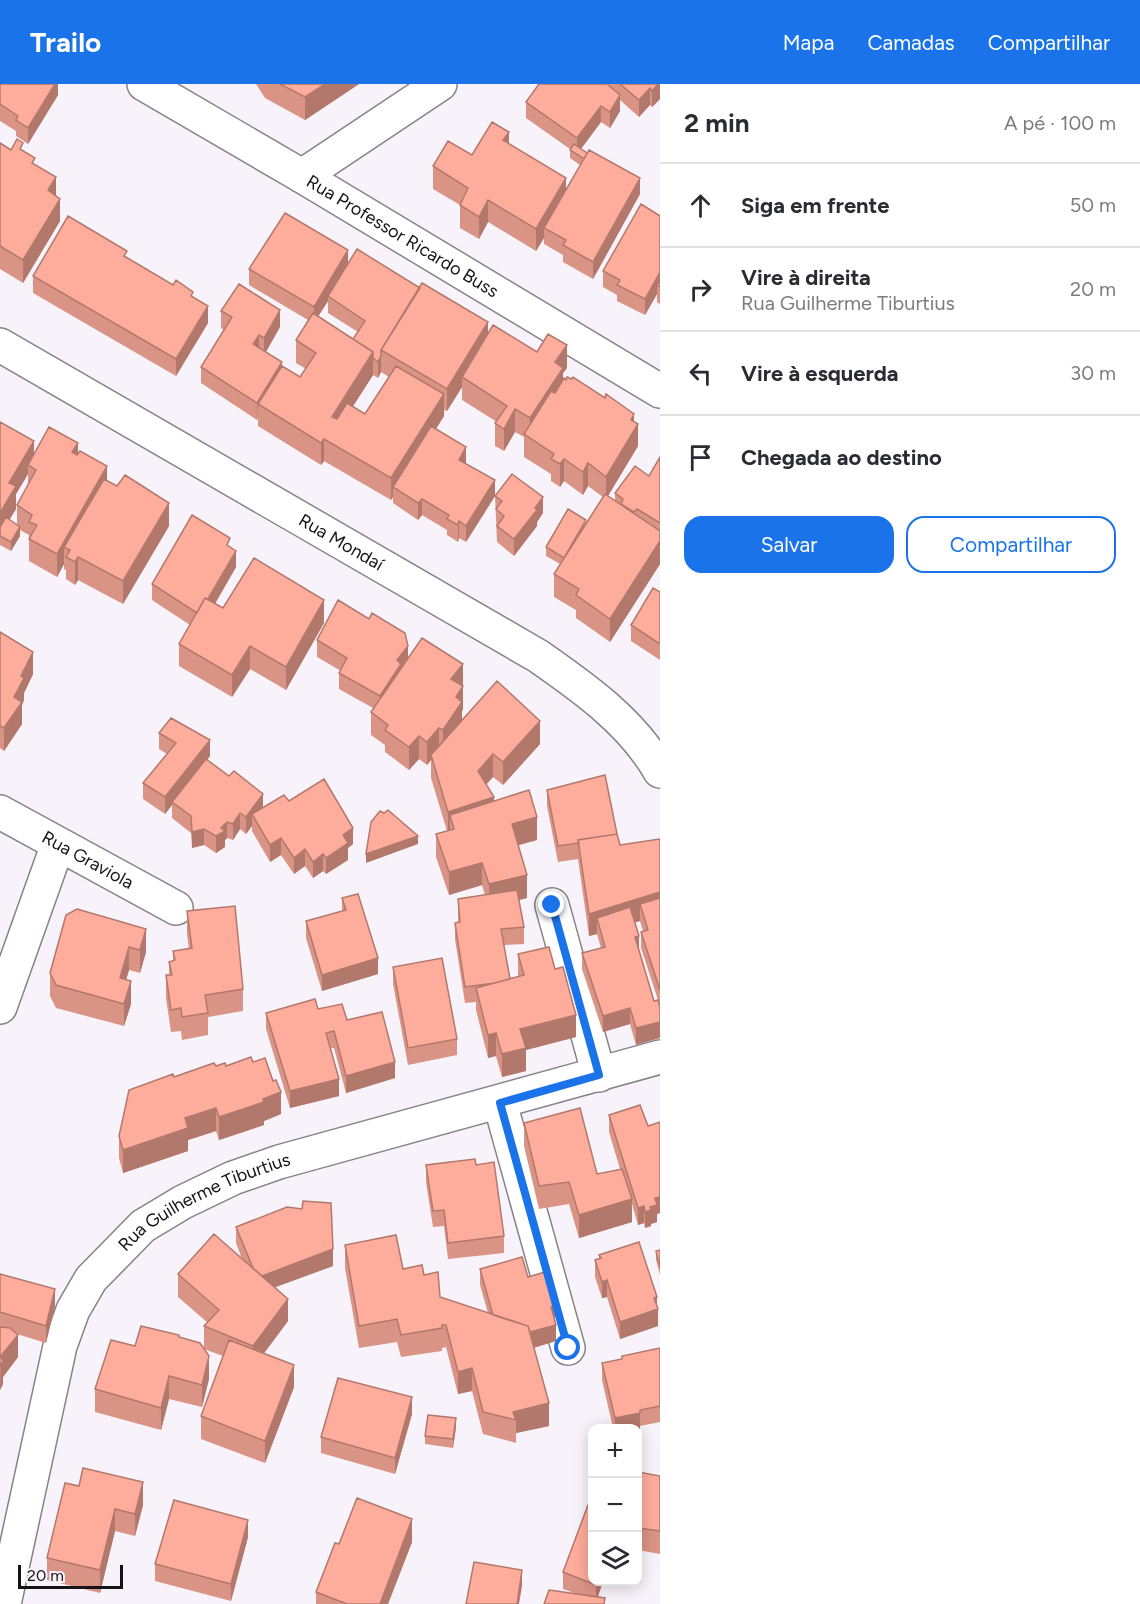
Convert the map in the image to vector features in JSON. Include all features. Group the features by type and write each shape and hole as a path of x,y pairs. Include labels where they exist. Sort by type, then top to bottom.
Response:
{"street":[{"name":"Rua Professor Ricardo Buss","path":"144,84 660,391"},
{"path":"302,176 440,84"},
{"name":"Rua Mondaí","path":"0,345 538,656 588,690 631,732 660,771"},
{"name":"Rua Graviola","path":"0,812 176,908"},
{"path":"0,1007 58,843"},
{"path":"552,905 599,1075"},
{"name":"Rua Guilherme Tiburtius","path":"4,1604 60,1346 73,1310 86,1286 143,1226 183,1202 233,1178 279,1162 660,1058"},
{"path":"500,1103 568,1348"}],"building":[{"path":"0,84 55,84 28,128 16,120 18,116 0,104"},
{"path":"280,84 325,84 305,97"},
{"path":"539,84 607,84 620,95 610,112 601,106 577,138 526,102"},
{"path":"620,84 658,84 652,91 650,88 639,100"},
{"path":"492,122 509,132 503,140 566,178 536,229 488,200 479,217 460,205 468,188 433,166 448,141 472,155"},
{"path":"17,139 23,143 20,149 35,158 32,163 56,177 48,190 60,199 23,260 0,246 0,143 11,150"},
{"path":"574,144 587,153 584,159 570,150"},
{"path":"589,150 640,178 593,262 563,245 566,240 544,228"},
{"path":"641,204 660,216 660,272 645,299 617,285 620,280 603,271"},
{"path":"285,213 348,250 314,307 249,269"},
{"path":"68,216 127,251 124,256 173,285 176,280 193,292 191,296 208,306 176,359 33,276"},
{"path":"357,249 420,288 381,350 378,362 373,358 373,352 353,339 365,321 328,296"},
{"path":"422,283 488,322 447,389 381,350"},
{"path":"239,284 280,310 264,338 259,335 253,344 282,362 257,403 201,367 232,317 221,311"},
{"path":"313,313 373,352 332,417 337,419 347,403 365,414 396,366 444,394 391,478 324,439 321,443 258,404 282,366 300,377 316,353 296,340"},
{"path":"493,325 537,352 548,334 567,345 555,362 563,368 530,418 515,409 504,429 495,423 507,406 462,377"},
{"path":"567,377 572,379 573,377 605,398 606,394 634,414 631,420 638,424 606,477 588,463 583,472 564,459 560,464 551,459 554,454 524,434 551,391 555,393"},
{"path":"0,422 34,441 9,483 16,486 0,513"},
{"path":"431,426 466,447 459,460 495,480 466,526 459,521 458,525 447,519 449,515 422,499 418,503 393,487"},
{"path":"49,427 78,443 72,452 77,455 80,451 107,466 57,554 29,539 37,525 29,522 32,515 17,505 36,470 28,465"},
{"path":"660,457 660,523 637,509 634,512 621,504 623,499 615,493 635,466 649,476"},
{"path":"512,474 543,497 535,508 537,510 514,539 497,526 504,516 496,509 502,501 495,496"},
{"path":"125,475 169,503 123,581 78,557 75,562 66,557 70,550 64,547 104,479 117,486"},
{"path":"605,494 660,531 660,541 610,619 576,595 579,589 554,574"},
{"path":"568,509 586,520 564,558 546,547"},
{"path":"192,515 230,538 227,545 236,551 208,599 205,598 197,613 152,584"},
{"path":"6,517 20,527 11,542 0,536 0,527"},
{"path":"254,558 324,600 286,667 250,646 232,675 179,644 205,598 223,608"},
{"path":"653,588 660,592 660,644 631,625"},
{"path":"338,600 369,619 372,613 405,633 408,646 397,660 401,664 380,696 339,673 347,658 317,640"},
{"path":"0,632 33,652 21,676 24,678 14,697 22,702 4,728 0,726"},
{"path":"422,638 463,664 451,679 463,686 456,697 462,702 443,730 439,728 427,742 419,736 409,747 385,730 388,725 371,712"},
{"path":"497,681 540,721 503,762 493,754 478,771 494,797 448,812 431,755"},
{"path":"171,718 210,740 165,797 143,783 176,743 159,733"},
{"path":"206,759 229,776 234,771 263,794 246,817 240,813 233,824 227,822 221,828 225,831 216,836 204,829 192,832 191,816 172,802"},
{"path":"605,775 617,834 578,840 579,843 558,846 547,790"},
{"path":"324,779 353,828 343,835 348,843 326,858 323,854 313,862 305,849 294,858 281,838 270,845 252,814 284,795 289,801"},
{"path":"529,790 537,817 512,824 527,875 489,884 482,863 449,872 436,834 454,829 450,815"},
{"path":"388,810 418,836 366,854 371,822 380,811 384,813"},
{"path":"617,834 620,845 660,839 660,892 589,914 578,840"},
{"path":"517,890 524,927 501,929 510,979 465,987 455,923 460,922 458,899"},
{"path":"358,894 378,958 322,975 306,921 346,910 342,898"},
{"path":"660,898 660,990 641,932 648,930 640,904"},
{"path":"235,906 243,989 205,995 208,1013 182,1017 181,1008 171,1010 166,975 172,975 169,962 175,960 173,951 192,948 187,911"},
{"path":"630,907 639,936 635,937 654,1001 658,1000 660,1008 660,1022 636,1028 630,1008 603,1016 582,953 605,947 597,918"},
{"path":"77,909 146,929 140,950 129,947 120,978 131,981 124,1004 56,985 50,973 66,915"},
{"path":"549,947 555,969 563,967 576,1015 520,1029 526,1048 502,1054 496,1033 488,1035 476,988 524,975 518,954"},
{"path":"442,958 457,1039 408,1048 393,967"},
{"path":"315,999 318,1009 342,1004 347,1020 382,1012 395,1062 346,1076 334,1031 326,1033 339,1079 290,1091 266,1013"},
{"path":"251,1057 253,1062 265,1058 273,1081 276,1080 281,1092 263,1099 264,1102 219,1117 216,1108 185,1118 188,1128 123,1150 119,1136 129,1090 173,1074 174,1077 214,1063 216,1066 225,1063 226,1066"},
{"path":"640,1105 648,1126 660,1122 660,1197 655,1198 657,1205 645,1212 644,1206 638,1208 609,1115"},
{"path":"580,1108 597,1174 622,1169 632,1199 579,1215 569,1182 539,1186 524,1123"},
{"path":"475,1159 476,1165 494,1162 504,1236 448,1243 444,1210 433,1211 426,1165"},
{"path":"303,1201 331,1203 333,1249 262,1276 253,1268 236,1227 287,1207 302,1209"},
{"path":"214,1234 288,1299 253,1346 204,1326 219,1310 178,1274"},
{"path":"396,1235 403,1269 422,1265 424,1275 438,1272 440,1297 528,1326 549,1403 513,1412 516,1420 483,1412 472,1368 458,1372 446,1325 442,1325 442,1328 401,1335 397,1319 359,1326 345,1245"},
{"path":"639,1242 657,1297 654,1298 658,1309 620,1322 607,1280 602,1282 595,1260 601,1258 599,1255"},
{"path":"660,1250 660,1267 656,1251"},
{"path":"522,1257 528,1277 545,1272 555,1305 551,1307 556,1325 530,1332 528,1326 493,1315 480,1269"},
{"path":"0,1274 55,1289 46,1326 0,1312"},
{"path":"141,1326 179,1335 179,1337 200,1343 209,1356 202,1385 169,1376 161,1408 95,1389 111,1340 135,1346"},
{"path":"0,1327 10,1328 18,1335 1,1356 3,1361 0,1367"},
{"path":"229,1340 294,1365 265,1441 201,1416"},
{"path":"660,1348 660,1406 615,1418 602,1363"},
{"path":"338,1378 412,1397 395,1458 321,1437"},
{"path":"428,1415 456,1418 453,1439 425,1436"},
{"path":"83,1468 143,1482 135,1514 115,1509 100,1570 47,1558 65,1483 79,1486"},
{"path":"642,1473 660,1476 660,1531 642,1529"},
{"path":"357,1498 412,1519 380,1604 347,1604 316,1592 335,1543 339,1544"},
{"path":"174,1500 248,1520 231,1584 155,1564"},
{"path":"588,1505 588,1582 563,1572"},
{"path":"474,1562 522,1570 517,1604 466,1604"},
{"path":"549,1590 605,1598 604,1604 544,1604"}],"route":[{"path":"552,905 599,1075 500,1103 568,1348"}]}
